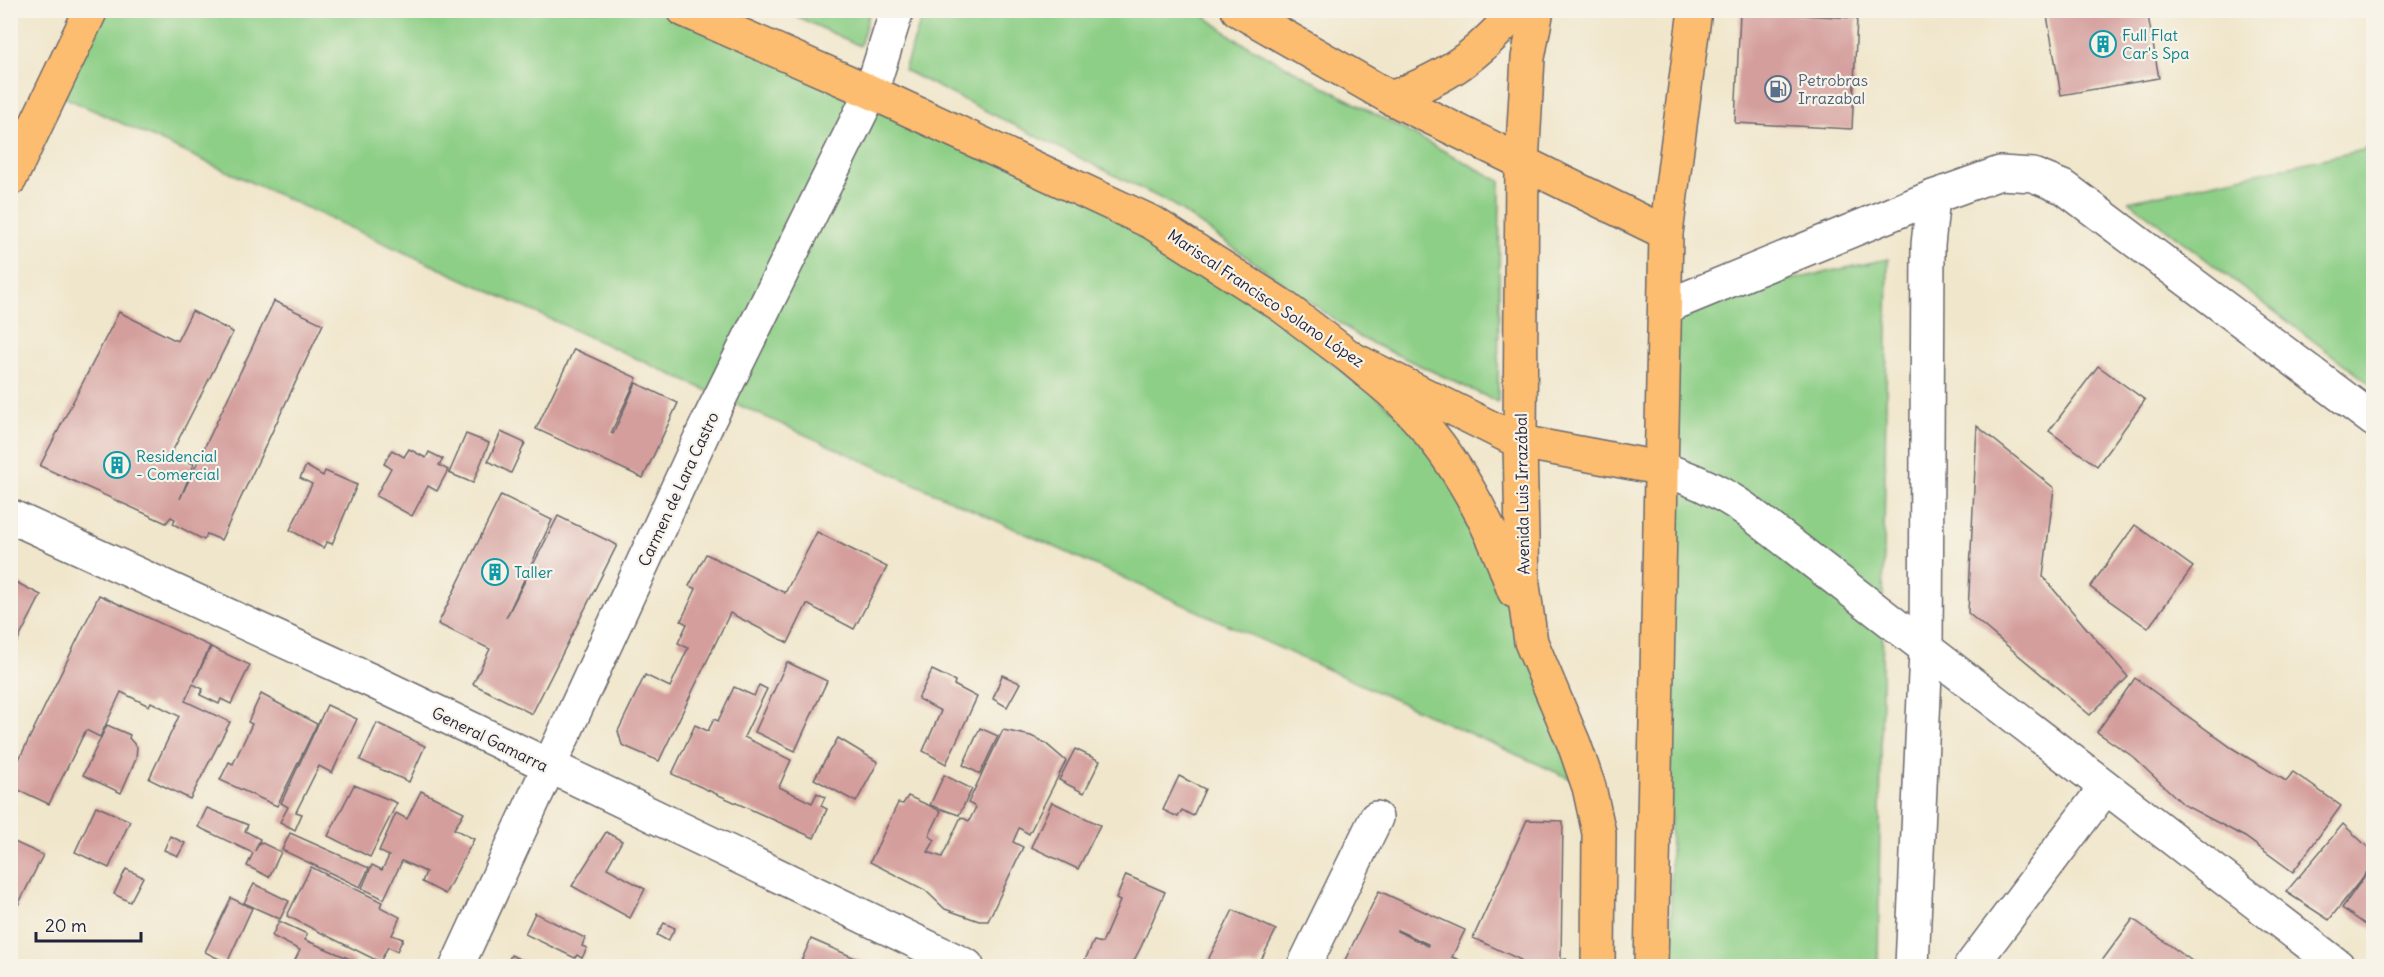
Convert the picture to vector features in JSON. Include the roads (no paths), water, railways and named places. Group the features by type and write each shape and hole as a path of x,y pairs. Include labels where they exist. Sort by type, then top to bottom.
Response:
{"main road":[{"path":"10,179 91,10"},
{"name":"Mariscal Francisco Solano López","path":"684,10 871,92 1153,223 1281,305 1351,358 1520,442 1659,468"},
{"path":"1238,10 1391,98 1666,233"},
{"path":"1391,98 1453,71 1495,35 1517,10"},
{"name":"Avenida Luis Irrazábal","path":"1537,10 1528,58 1522,163 1520,442 1523,585 1531,642 1574,744 1589,787 1599,833 1598,966"},
{"path":"1651,966 1659,468 1666,233 1695,10"},
{"path":"1351,358 1406,405 1447,452 1482,510 1503,560 1531,642"}],"street":[{"name":"Carmen de Lara Castro","path":"457,966 707,424 871,92 897,10"},
{"path":"1665,307 1933,196 2000,173 2033,174 2065,188 2373,420"},
{"path":"1912,966 1926,651 1928,245 1933,196"},
{"path":"1659,468 1697,480 1723,493 2338,966"},
{"name":"General Gamarra","path":"10,516 372,681 548,768 967,966"},
{"path":"1971,966 2105,788"},
{"path":"1304,966 1376,818"}],"place":[{"name":"Full Flat Car's Spa","path":"2103,44"},
{"name":"Petrobras Irrazabal","path":"1778,89"},
{"name":"Residencial - Comercial","path":"117,465"},
{"name":"Taller","path":"495,572"}]}
